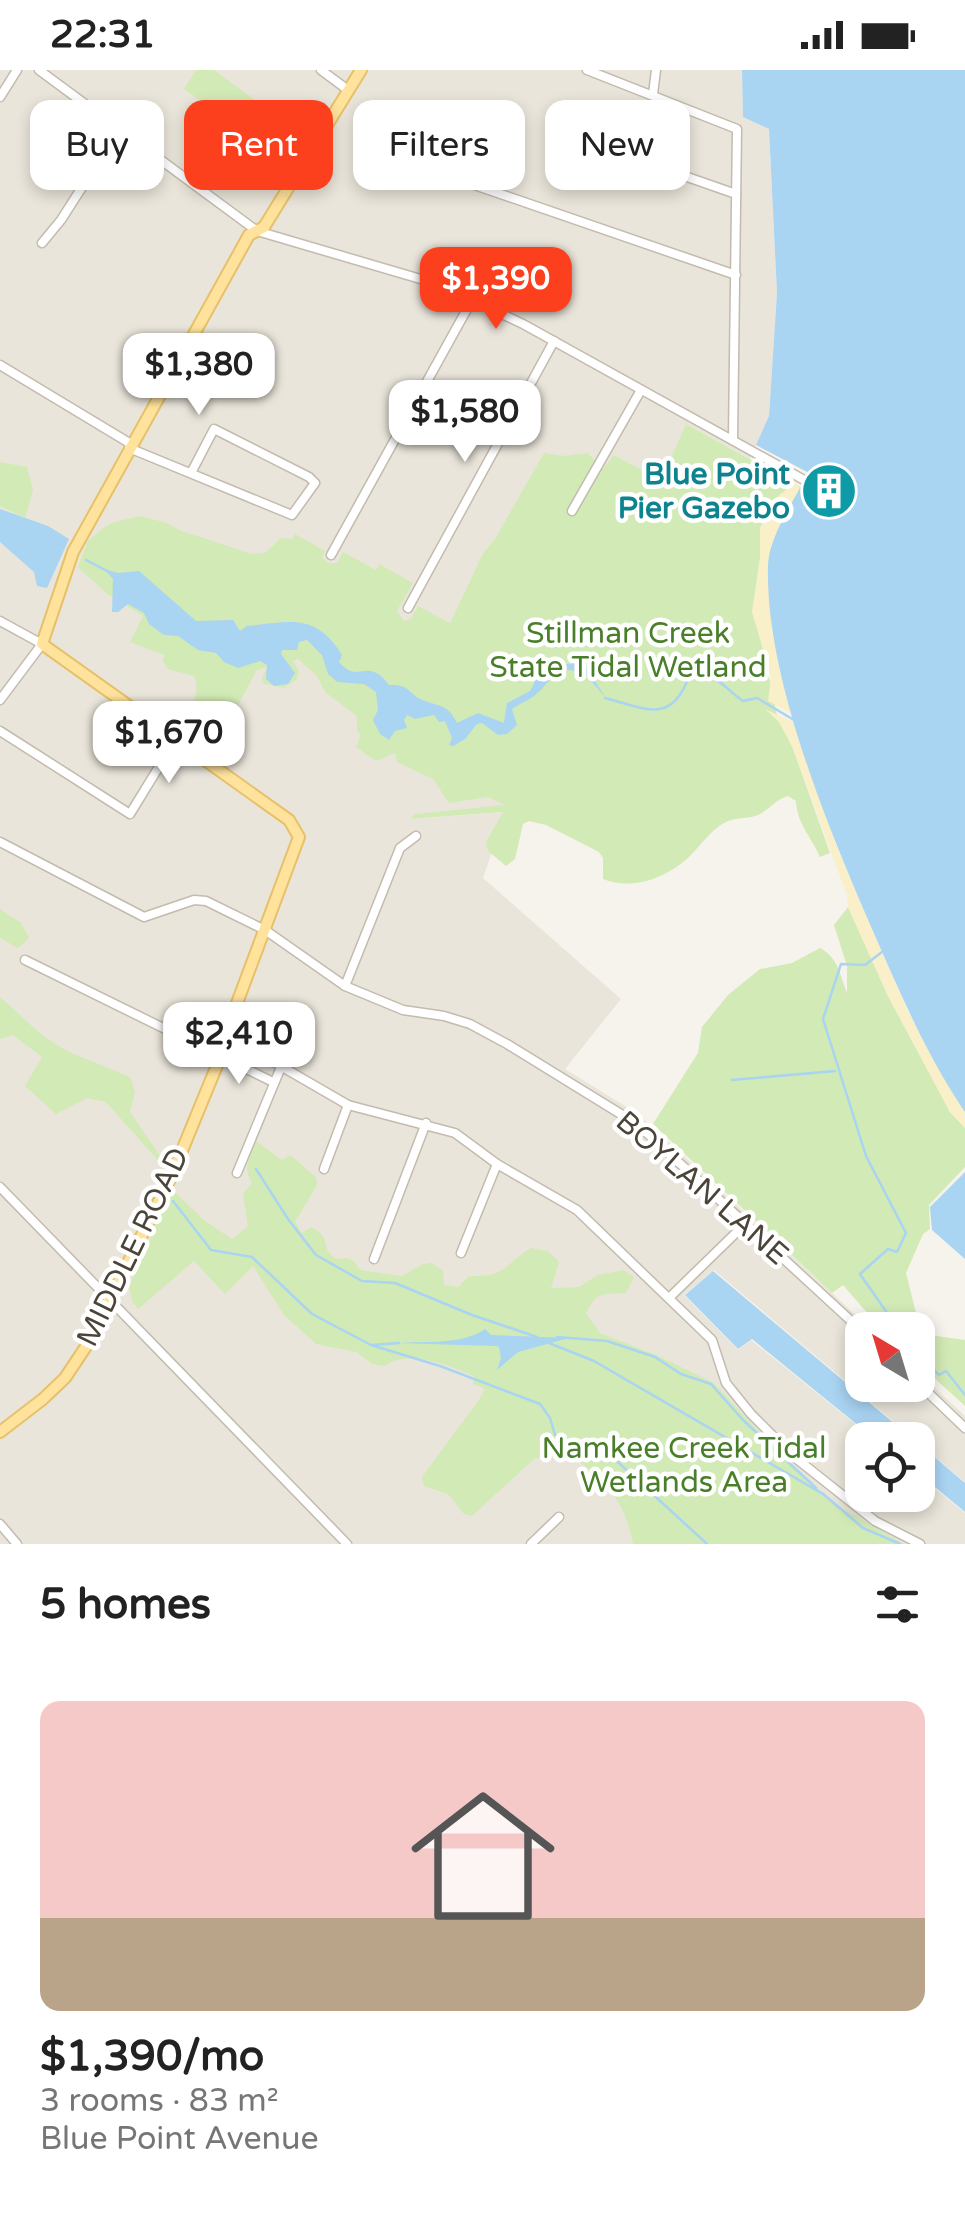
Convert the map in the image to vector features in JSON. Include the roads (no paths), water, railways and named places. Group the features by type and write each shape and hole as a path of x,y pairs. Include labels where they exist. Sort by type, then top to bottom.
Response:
{"main road":[{"path":"176,739 42,644 73,552 130,446 249,235 264,228 360,70"},
{"name":"MIDDLE ROAD","path":"0,1432 65,1378 87,1345 172,1175 220,1058 299,838 295,826 176,739"}],"street":[{"path":"0,97 17,70"},
{"path":"39,70 81,100"},
{"path":"321,70 348,90"},
{"path":"587,70 737,129 733,438"},
{"path":"653,94 656,70"},
{"path":"164,161 257,231 406,274 472,300 733,438 806,481"},
{"path":"690,178 736,194"},
{"path":"42,243 78,190"},
{"path":"488,190 736,275"},
{"path":"331,555 472,300"},
{"path":"408,608 554,341"},
{"path":"0,365 130,446 191,473 280,512 296,512 315,484 310,477 214,430 191,473"},
{"path":"572,511 640,390"},
{"path":"0,621 42,644 0,700"},
{"path":"0,730 130,814 176,739"},
{"path":"344,986 400,848 416,836"},
{"name":"BOYLAN LANE","path":"0,842 144,918 194,900 206,901 265,930 344,986 403,1010 470,1024 507,1044 637,1124 845,1316"},
{"path":"26,960 273,1082"},
{"path":"224,1038 348,1105 454,1133 497,1164 578,1210 712,1340 726,1383 793,1456 875,1521 920,1544"},
{"path":"237,1173 281,1066"},
{"path":"324,1169 348,1105"},
{"path":"374,1259 426,1123"},
{"path":"460,1252 497,1164"},
{"path":"0,1187 347,1544"},
{"path":"670,1298 744,1225"},
{"path":"935,1399 965,1428"},
{"path":"531,1544 559,1517"},
{"path":"0,1524 17,1544"}],"water":[{"path":"742,70 965,70 965,1112 913,1020 852,882 801,747 776,653 768,565 775,535 800,488 837,508 850,487 836,479 832,485 756,445 769,416 777,293 769,129 743,117"},
{"path":"0,509 48,526 69,539 47,588 37,586 34,572 0,542"},
{"path":"104,569 118,573 139,571 196,621 233,620 240,631 247,626 289,622 312,626 332,641 342,655 339,662 346,669 374,672 389,685 402,686 420,699 444,708 457,723 478,713 504,723 507,703 530,691 543,666 583,663 606,698 584,673 566,670 512,709 517,725 507,734 498,735 482,723 477,724 453,746 449,745 452,738 445,721 439,722 434,715 415,719 407,715 407,728 395,731 389,740 380,734 373,720 378,710 376,692 364,684 337,682 328,674 322,655 307,640 299,642 297,650 282,650 295,673 288,684 274,686 266,679 267,665 260,661 238,668 178,636 164,635 149,624 144,613 128,604 112,612 113,579"},
{"path":"965,1172 965,1259 932,1230 930,1207"},
{"path":"713,1271 845,1382 845,1402 869,1402 893,1422 854,1422 752,1339 738,1349 685,1295"},
{"path":"485,1329 491,1335 569,1338 518,1352 497,1370 501,1358 496,1346 398,1343 455,1340"},
{"path":"935,1457 965,1483 965,1512 935,1487"}],"waterway":[{"path":"86,560 107,571"},
{"path":"605,698 655,710 673,703 688,679 707,678 719,682 743,701 757,698 794,720"},
{"path":"882,952 865,965 841,964 823,1019 866,1156 906,1233 897,1252 888,1249 860,1274 886,1312"},
{"path":"732,1080 835,1071"},
{"path":"256,1169 316,1255 362,1281 395,1283 537,1337"},
{"path":"173,1201 211,1250 252,1257 312,1314 371,1345 540,1404 555,1435 608,1453 707,1544"},
{"path":"557,1337 607,1341 655,1357 681,1374 711,1384 743,1420 816,1488"},
{"path":"372,1345 399,1343"},
{"path":"549,1343 594,1361 823,1494"},
{"path":"935,1371 939,1375 946,1371 965,1395"},
{"path":"822,1493 863,1528 900,1544"}],"place":[{"name":"Blue Point Pier Gazebo","path":"829,491"}],"park label":[{"name":"Stillman Creek State Tidal Wetland","path":"628,650"},
{"name":"Namkee Creek Tidal Wetlands Area","path":"684,1465"}]}
